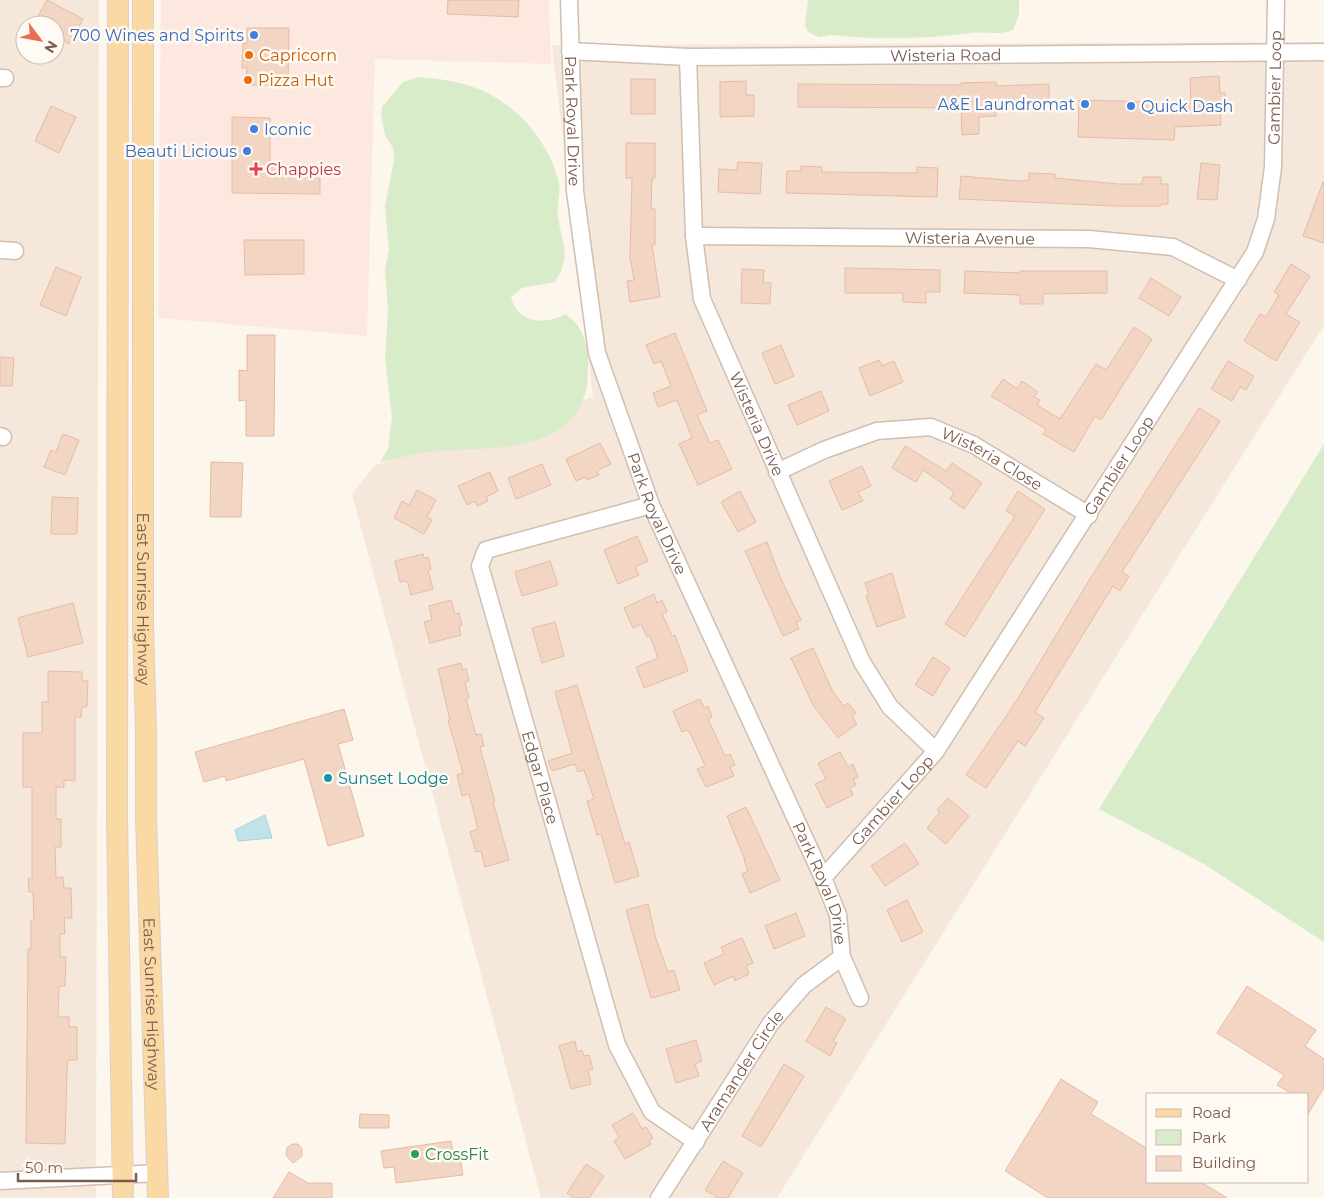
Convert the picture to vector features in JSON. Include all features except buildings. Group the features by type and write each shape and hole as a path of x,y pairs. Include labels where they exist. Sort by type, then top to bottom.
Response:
{"main road":[{"name":"East Sunrise Highway","path":"118,0 117,817 123,1198"},
{"name":"East Sunrise Highway","path":"143,0 143,624 146,826 158,1198"}],"street":[{"name":"Park Royal Drive","path":"569,0 575,191 598,353 652,505 823,878 838,915 842,957 860,998"},
{"name":"Gambier Loop","path":"823,878 936,751 1089,515 1255,252 1266,219 1272,167 1276,0"},
{"name":"Wisteria Road","path":"570,51 688,57 1324,52"},
{"name":"Wisteria Drive","path":"688,57 694,236 702,299 862,662 890,707 936,751"},
{"name":"Wisteria Avenue","path":"694,236 1089,239 1173,246 1238,280"},
{"name":"Wisteria Close","path":"777,472 824,450 877,431 931,427 974,444 1089,515"},
{"name":"Edgar Place","path":"652,505 486,550 480,566 617,1045 652,1112 696,1142"},
{"name":"Aramander Circle","path":"659,1198 771,1023 804,985 842,957"},
{"path":"0,1181 158,1173"}],"shaded area":[{"path":"0,0 99,0 96,1198 0,1198"},
{"path":"161,0 549,0 551,64 375,59 367,336 158,318"},
{"path":"1324,42 1324,325 777,1198 541,1198 352,494 375,465 593,397 552,45"}],"green space":[{"path":"808,0 1019,0 1019,15 1013,30 1002,33 901,38 831,35 819,37 808,32 805,25"},
{"path":"418,77 466,84 495,97 520,116 540,140 548,154 555,168 559,183 558,213 564,250 563,264 555,282 522,288 511,297 514,306 525,317 541,321 557,318 565,314 576,324 586,344 587,384 578,411 564,426 547,436 505,447 432,452 380,462 388,449 392,417 385,359 388,310 385,269 389,250 385,206 394,160 393,148 385,135 381,114 382,107 403,82"},
{"path":"1324,444 1324,942 1204,864 1099,809"}],"water":[{"path":"265,815 272,838 238,841 235,830"}],"place":[{"name":"700 Wines and Spirits","path":"254,35"},
{"name":"Capricorn","path":"249,55"},
{"name":"Pizza Hut","path":"248,80"},
{"name":"A&E Laundromat","path":"1085,104"},
{"name":"Quick Dash","path":"1131,106"},
{"name":"Iconic","path":"254,129"},
{"name":"Beauti Licious","path":"247,151"},
{"name":"Chappies","path":"256,169"},
{"name":"Sunset Lodge","path":"328,778"},
{"name":"CrossFit","path":"415,1154"}]}
